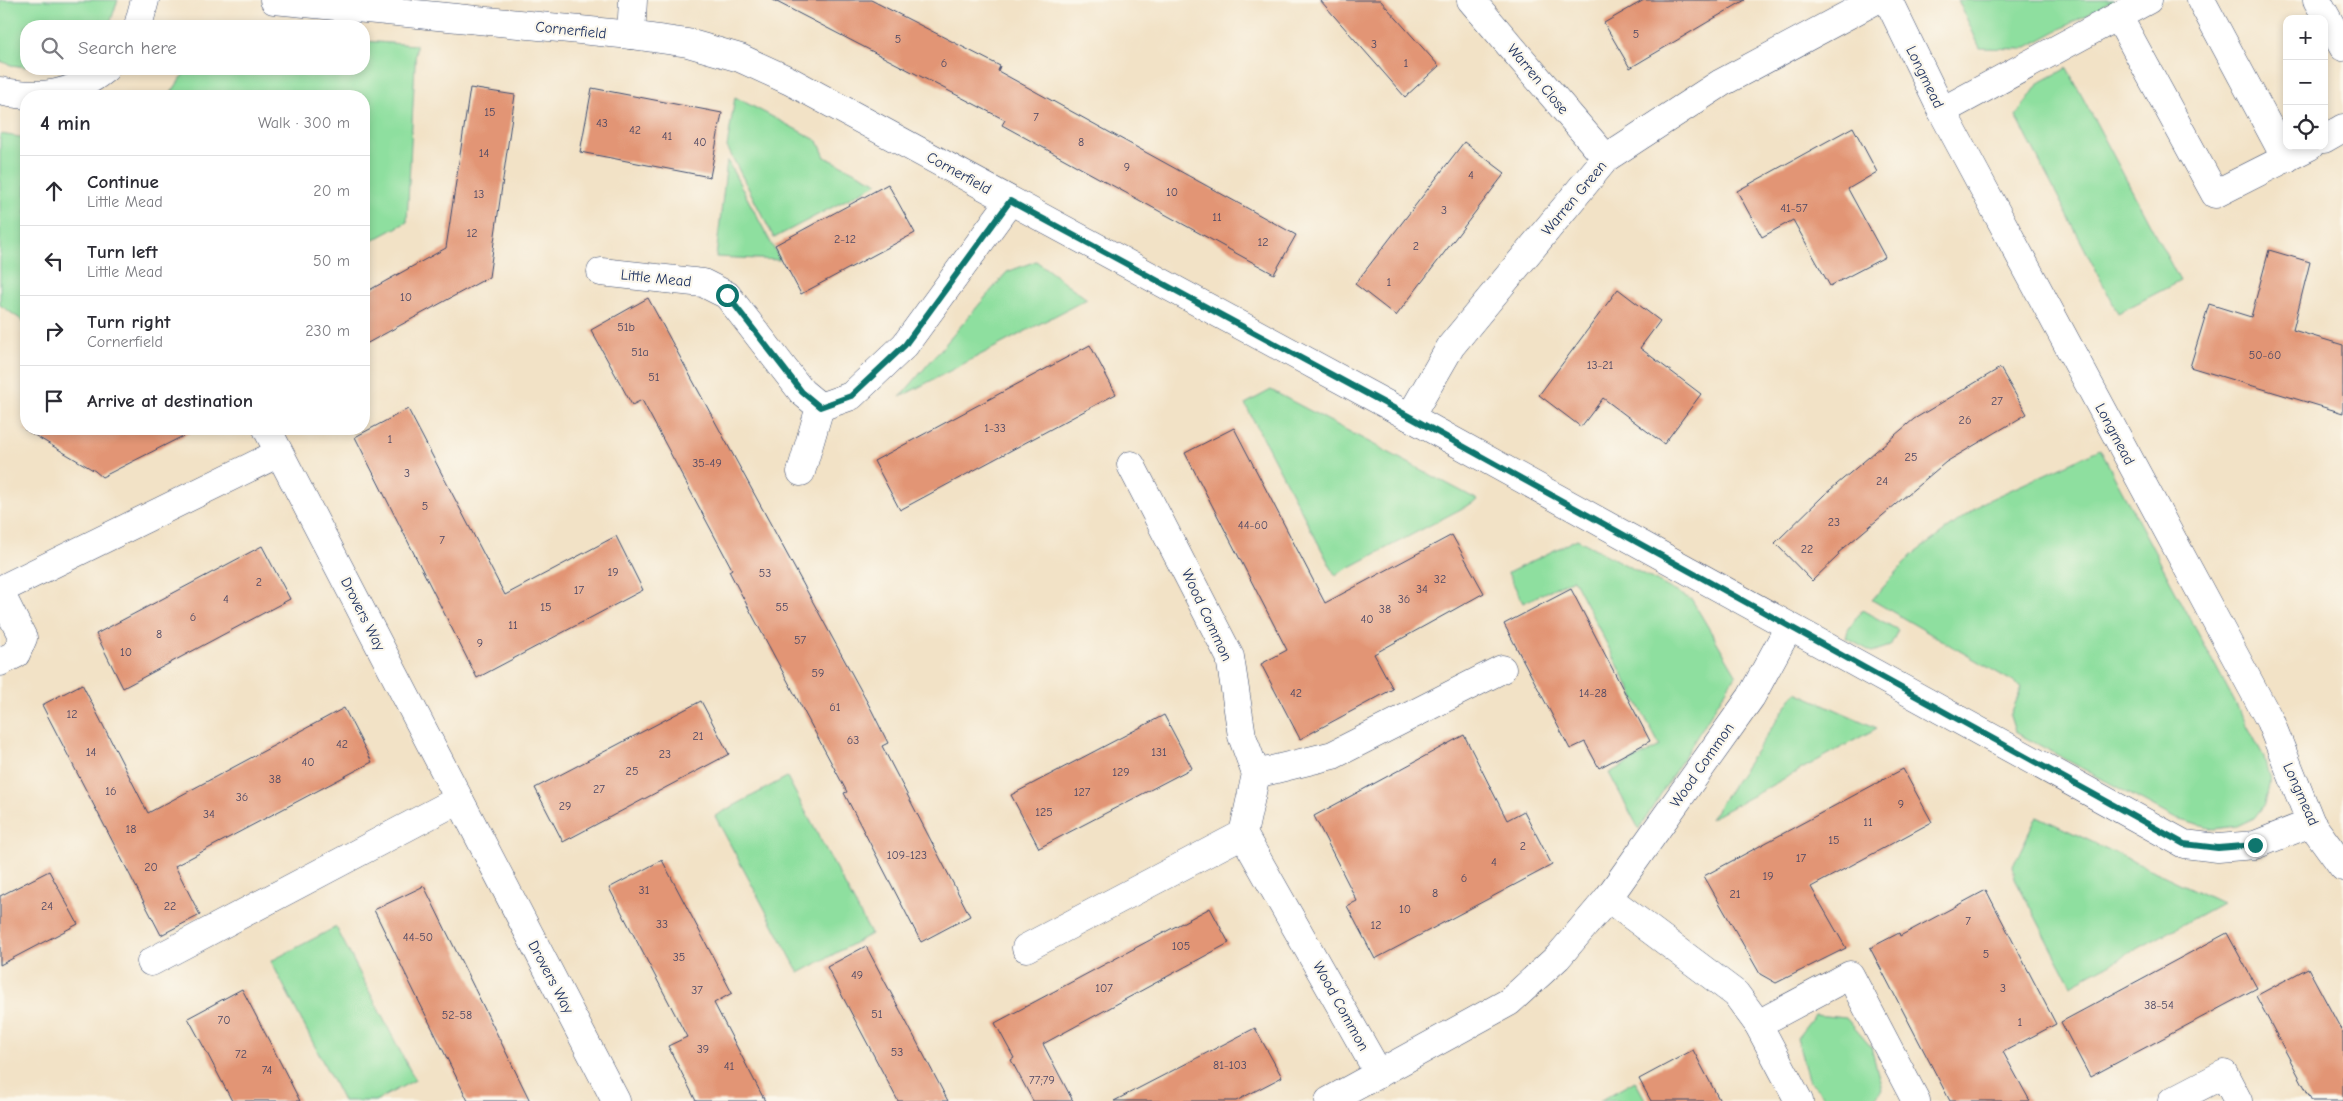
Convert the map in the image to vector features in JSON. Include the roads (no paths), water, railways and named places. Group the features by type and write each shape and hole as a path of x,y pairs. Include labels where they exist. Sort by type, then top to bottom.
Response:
{"street":[{"path":"140,20 145,0"},
{"name":"Cornerfield","path":"274,0 688,43 740,58 790,81 1410,417 2184,844 2218,848 2255,845 2311,823"},
{"path":"631,36 633,0"},
{"name":"Warren Close","path":"1471,0 1606,158"},
{"name":"Warren Green","path":"1410,417 1451,346 1606,158 1721,83 1876,0"},
{"name":"Longmead","path":"1888,0 1942,112 2270,721 2311,823 2343,867"},
{"path":"1942,112 2148,0"},
{"path":"2200,0 2286,160"},
{"path":"2317,0 2343,47"},
{"path":"2118,16 2216,194 2303,150"},
{"path":"70,90 97,82"},
{"path":"0,91 20,95"},
{"path":"2328,137 2343,128"},
{"path":"801,472 820,407 851,396 905,345 1010,201"},
{"name":"Little Mead","path":"601,272 703,283 727,295 802,392 820,407"},
{"name":"Drovers Way","path":"270,435 616,1101"},
{"path":"0,662 16,654 23,638 0,591 279,453"},
{"name":"Wood Common","path":"1131,465 1230,657 1242,736 1256,774"},
{"name":"Wood Common","path":"1329,1101 1509,1002 1558,957 1608,898 1751,697 1789,627"},
{"path":"1026,948 1244,834 1256,774 1333,755 1502,669"},
{"path":"151,962 458,800"},
{"name":"Wood Common","path":"1244,834 1379,1074"},
{"path":"1608,898 1736,994 1758,1024 1799,1101"},
{"path":"1758,1024 1850,975 1916,1101"},
{"path":"2172,1101 2224,1074 2238,1101"}]}
